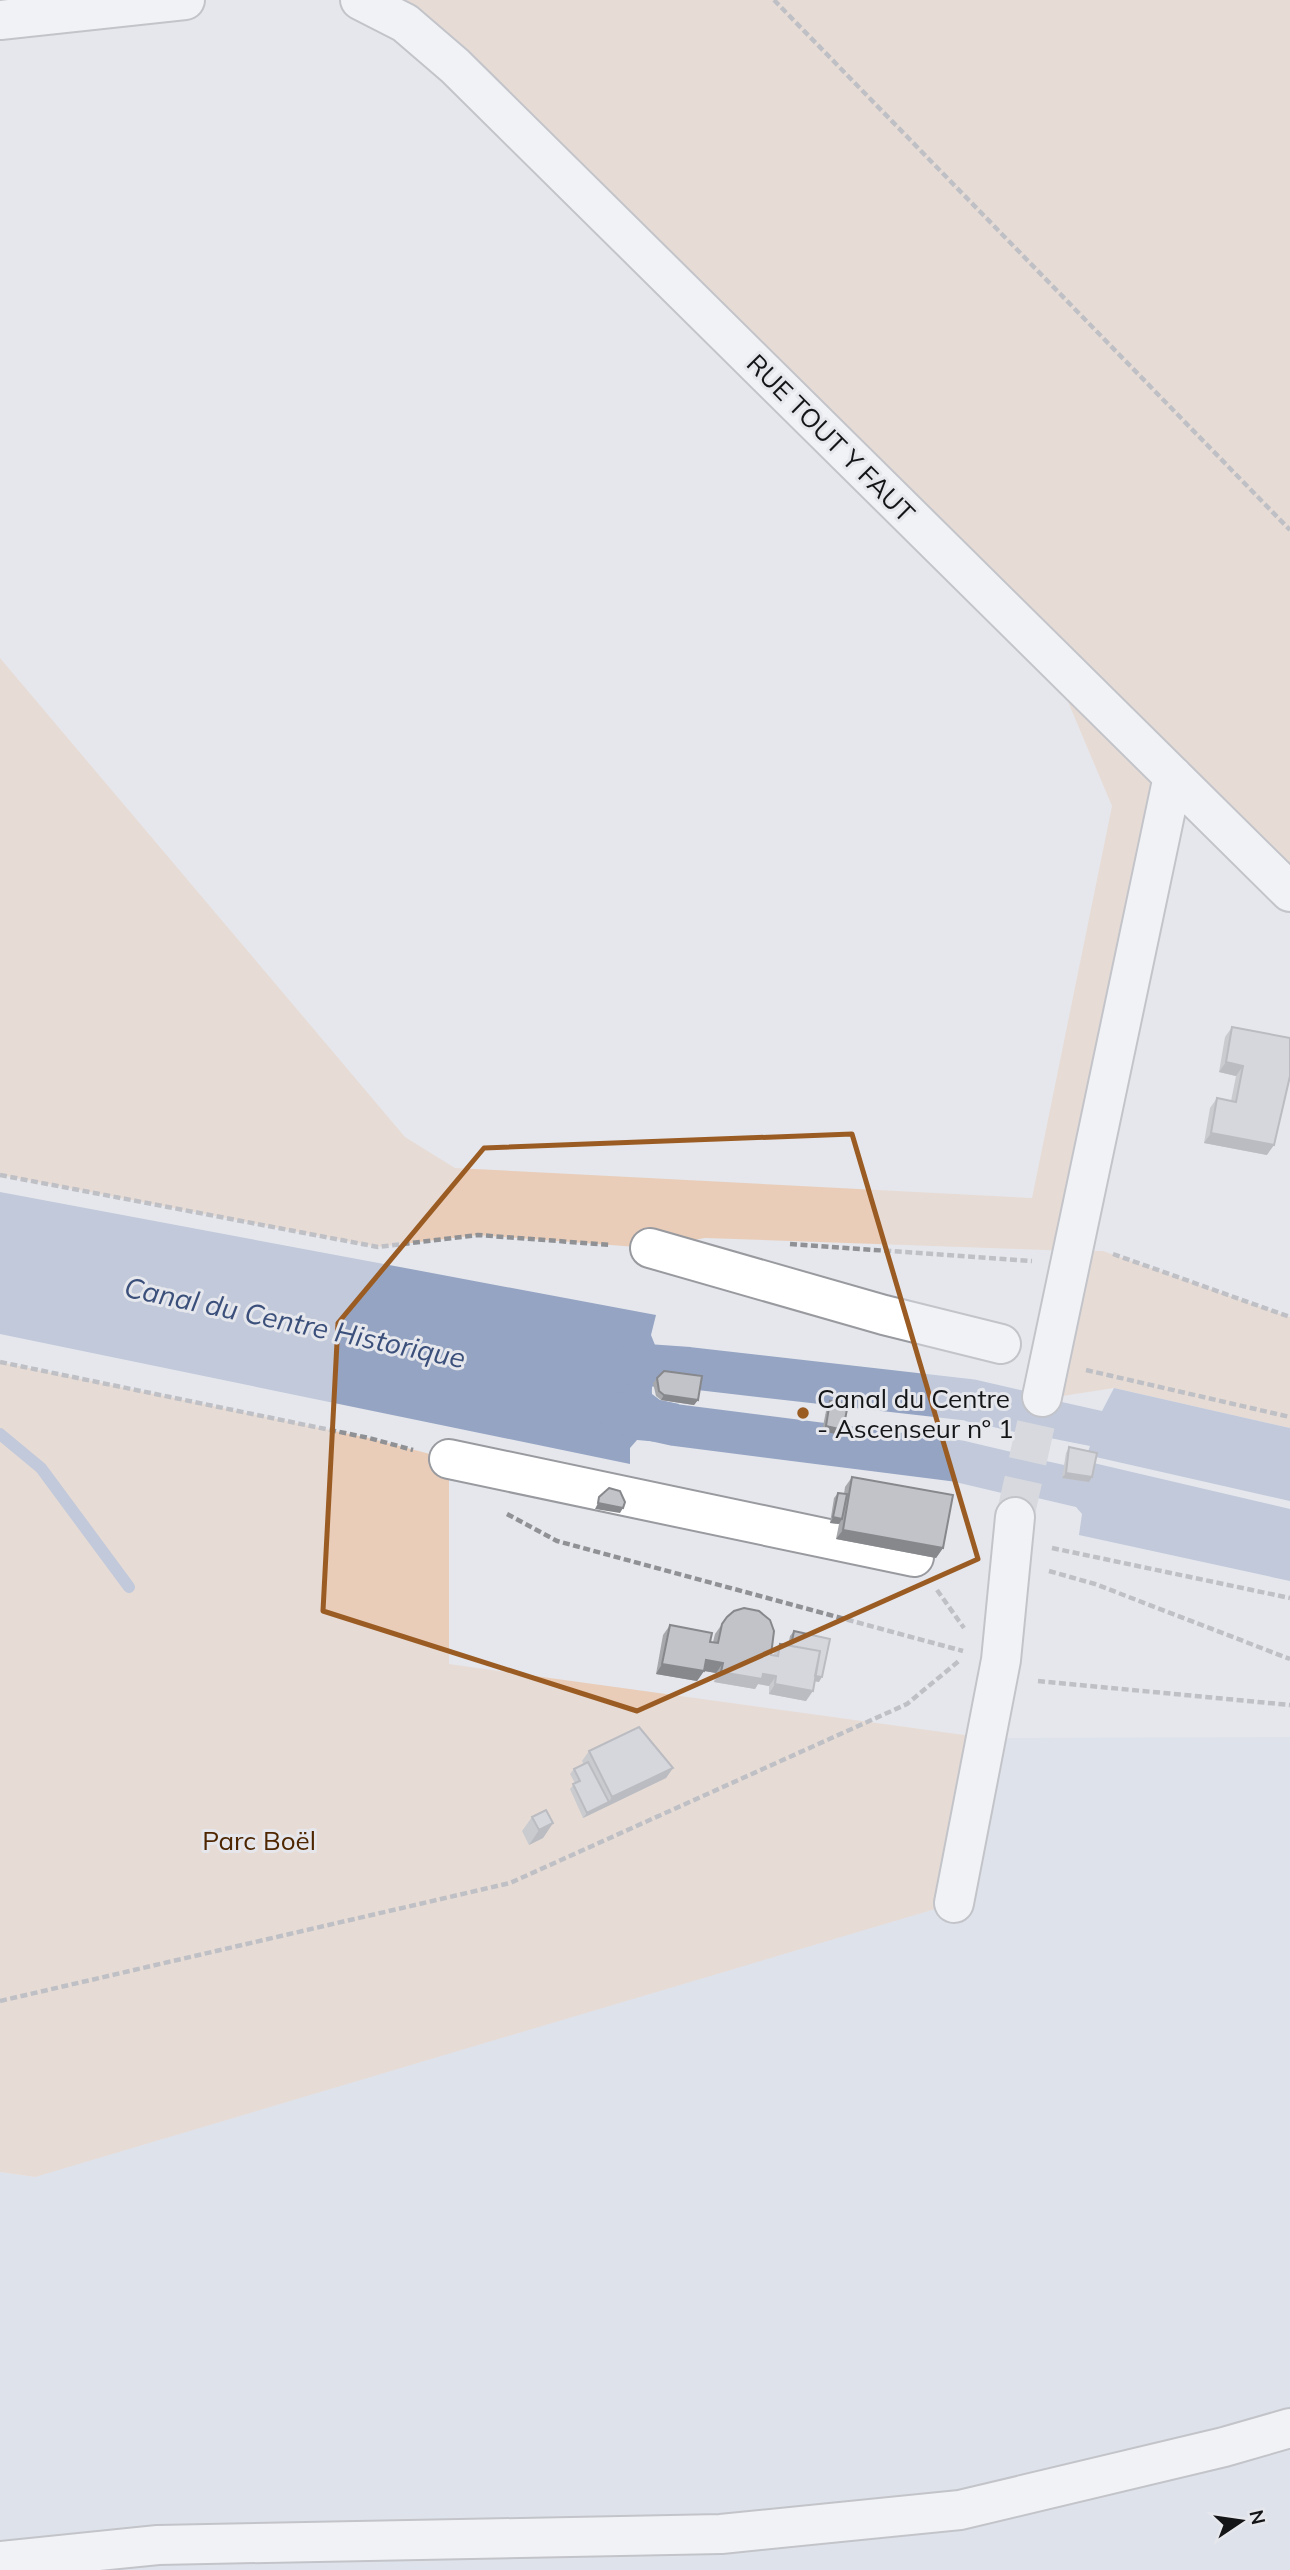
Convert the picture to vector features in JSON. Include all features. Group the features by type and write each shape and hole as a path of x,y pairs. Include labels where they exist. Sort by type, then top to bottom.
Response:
{"street":[{"path":"0,20 185,0"},
{"name":"RUE TOUT Y FAUT","path":"360,0 405,23 455,66 1290,892"},
{"path":"1042,1397 1173,776"},
{"path":"650,1248 884,1315 1001,1344"},
{"path":"449,1459 914,1557"},
{"path":"954,1903 985,1656 1014,1517"},
{"path":"0,2561 158,2545 721,2534 960,2510 1224,2447 1290,2428"}],"path":[{"path":"774,0 1290,530"},
{"path":"0,1175 378,1247 478,1235 650,1248"},
{"path":"788,1244 1035,1261 1074,1251 1103,1251 1290,1317"},
{"path":"0,1362 369,1438 449,1459"},
{"path":"1075,1367 1290,1417"},
{"path":"504,1513 557,1541 985,1656 1026,1680 1290,1705"},
{"path":"1290,1598 1051,1547 1048,1571 1096,1584 1290,1659"},
{"path":"914,1557 970,1635"},
{"path":"0,2001 510,1883 907,1704 985,1656"}],"highlighted area":[{"path":"852,1134 978,1559 637,1711 323,1611 338,1323 484,1148"}],"shaded area":[{"path":"1290,1737 1290,2570 0,2570 0,2172 35,2177 986,1738"}],"green space":[{"path":"360,0 1290,0 1290,892 1174,777 1074,1251 1103,1251 1290,1317 1290,1428 1114,1388 1056,1397 1073,1251 705,1238 650,1248 478,1235 378,1247 0,1175 0,658 405,1137 455,1168 1032,1198 1112,806 1047,652"},
{"name":"Parc Boël","path":"0,1362 369,1438 449,1459 449,1664 986,1738 952,1904 35,2177 0,2172"}],"water":[{"path":"0,1192 656,1315 651,1335 655,1345 691,1349 686,1378 662,1376 654,1381 652,1386 652,1394 660,1400 679,1404 672,1443 637,1440 630,1448 630,1464 0,1334"},
{"path":"972,1382 1102,1411 1114,1388 1290,1428 1290,1581 1079,1535 1082,1514 1076,1507 955,1479 961,1442 1082,1469 1090,1446 965,1421"}],"pier":[{"path":"1087,1455 1290,1501 1290,1509 1085,1461"}],"building":[{"path":"1232,1027 1290,1038 1290,1076 1274,1145 1211,1133 1217,1098 1236,1102 1243,1066 1226,1062"},
{"path":"664,1371 702,1376 698,1400 664,1395 659,1391 657,1378"},
{"path":"830,1401 848,1404 843,1430 826,1426"},
{"path":"1069,1447 1097,1453 1092,1477 1066,1473"},
{"path":"852,1477 953,1495 943,1548 843,1530"},
{"path":"609,1488 620,1491 625,1502 623,1508 598,1503 599,1497"},
{"path":"838,1493 847,1494 842,1519 833,1517"},
{"path":"744,1608 759,1611 770,1620 774,1631 771,1655 778,1656 780,1644 820,1651 813,1691 775,1684 776,1676 763,1674 762,1679 721,1672 723,1663 706,1660 704,1671 662,1664 670,1625 712,1633 710,1642 718,1643 722,1624 727,1617"},
{"path":"794,1631 830,1639 822,1677 815,1676 820,1651 791,1646"},
{"path":"639,1727 673,1768 612,1797 589,1751"},
{"path":"588,1762 609,1802 587,1813 573,1784 580,1781 574,1769"},
{"path":"546,1810 553,1823 539,1830 532,1817"}],"waterway":[{"name":"Canal du Centre Historique","path":"632,1364 970,1400 1026,1413"},
{"name":"Canal du Centre Historique","path":"620,1413 675,1425 958,1461 1013,1474"},
{"path":"0,1434 41,1468 129,1587"}],"tunnel":[{"path":"1015,1517 1042,1397"}],"place":[{"name":"Canal du Centre - Ascenseur n° 1","path":"803,1413"}]}
